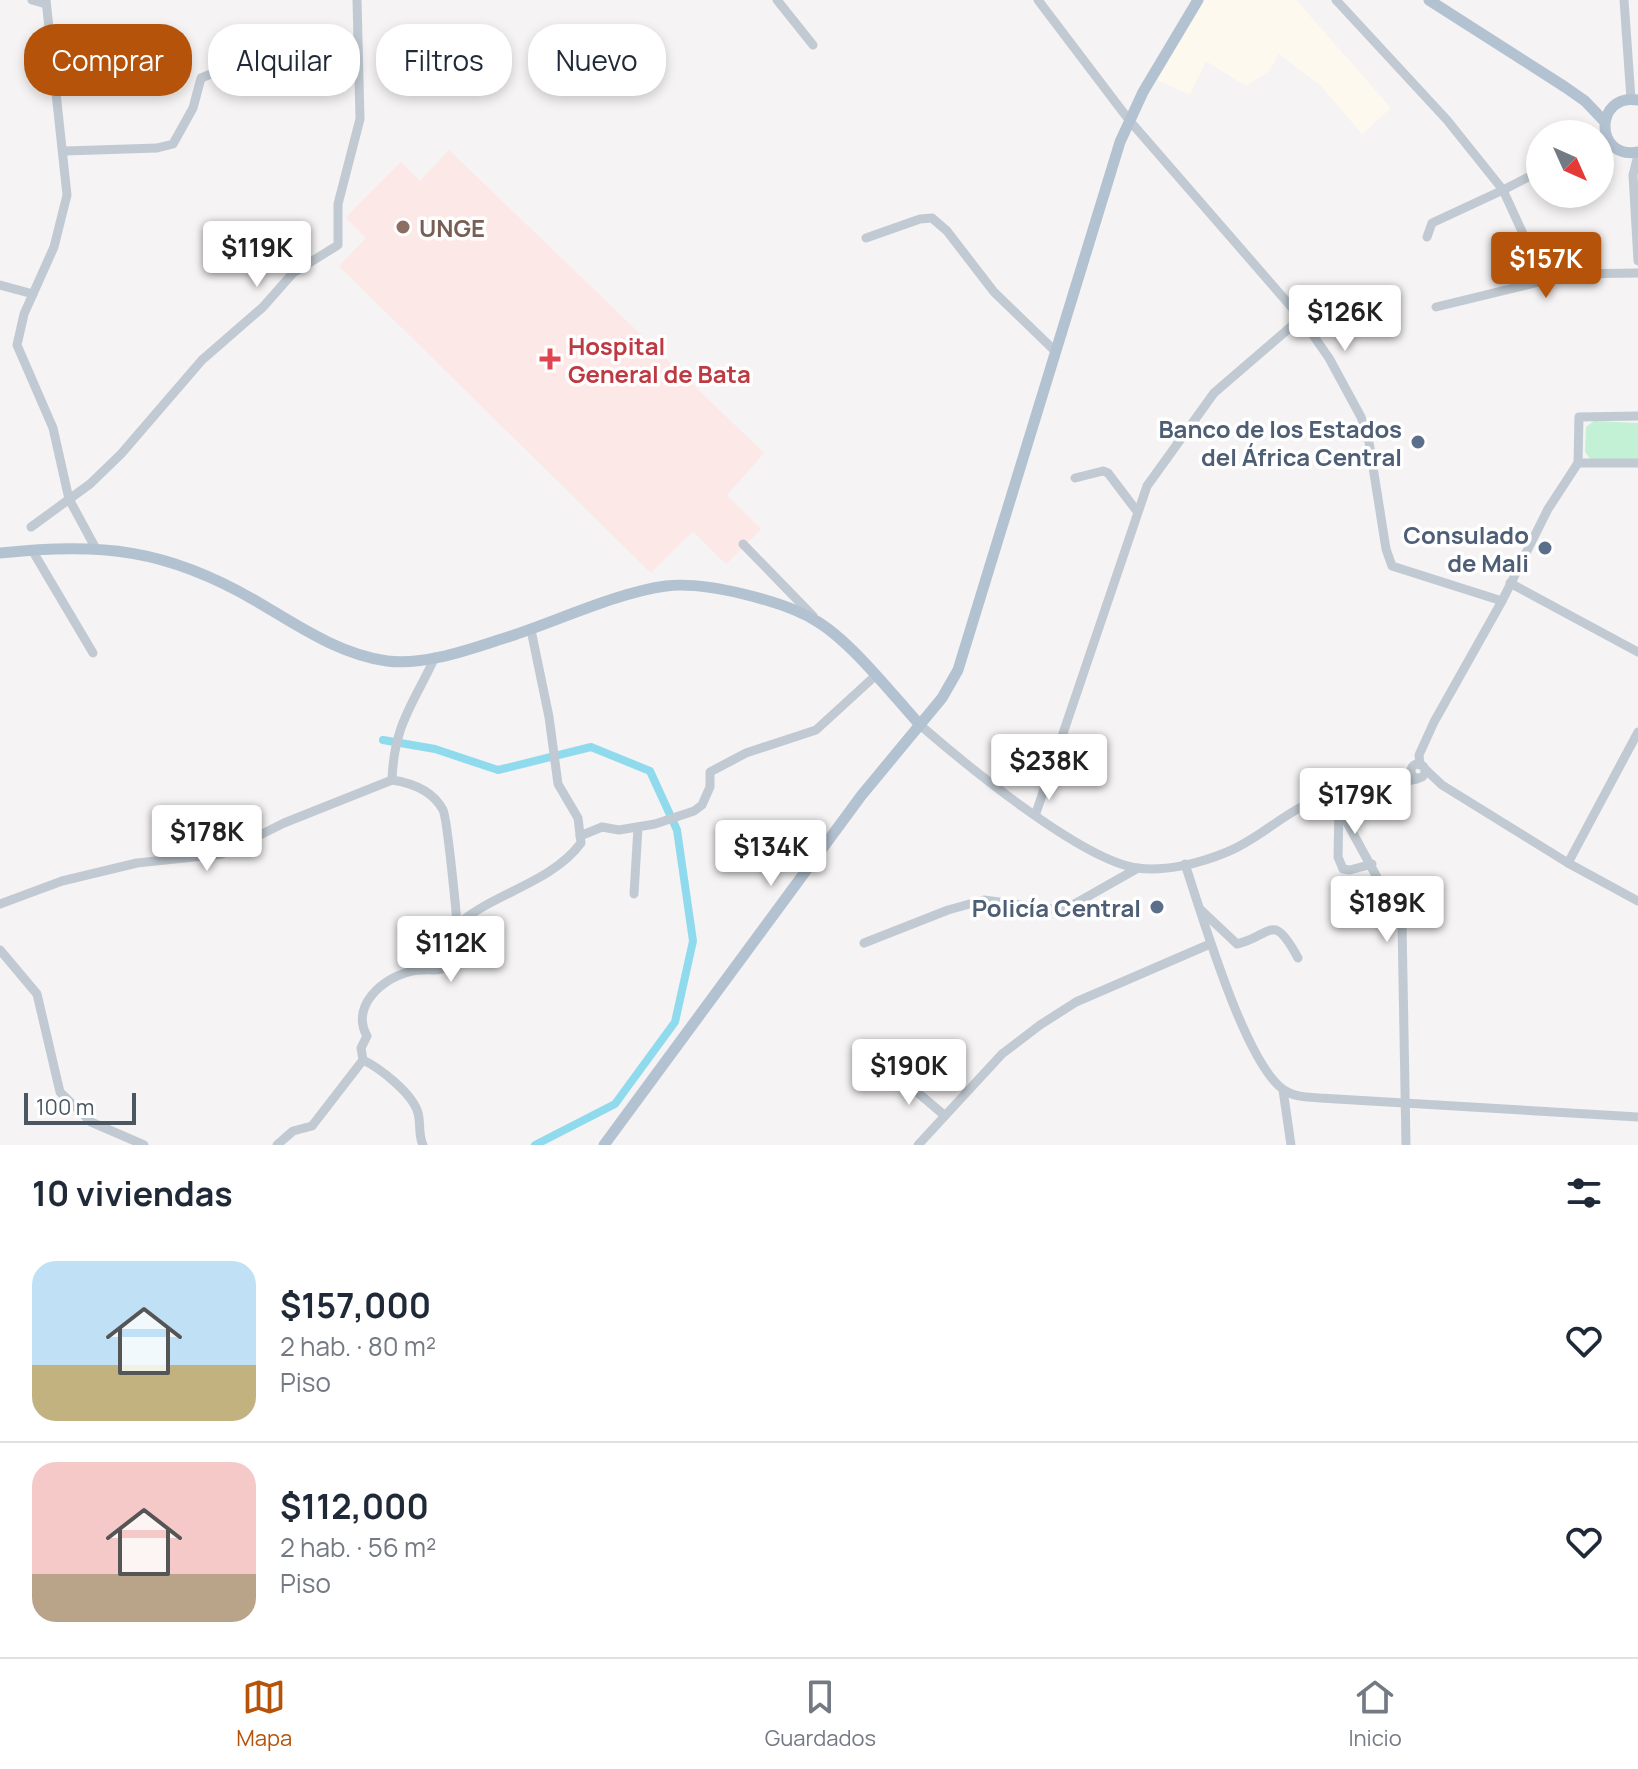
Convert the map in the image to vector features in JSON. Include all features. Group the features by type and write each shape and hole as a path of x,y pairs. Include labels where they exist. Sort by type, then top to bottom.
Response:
{"main road":[{"path":"604,1145 861,796 942,698 964,658 1055,351 1129,120 1198,0"},
{"path":"1429,0 1585,101 1614,104 1634,99"},
{"path":"1585,101 1595,120"},
{"path":"1608,120 1614,104"},
{"path":"1614,141 1634,153"},
{"path":"0,553 95,547 176,562 209,576 342,649 390,661 435,657 531,630 650,590 680,585 772,603 818,622 875,676 920,725"}],"street":[{"path":"32,0 46,2 67,182 64,212 17,345 53,428 69,499 95,547"},
{"path":"31,527 121,454 202,360 263,307 293,273 338,245 338,204 360,119 357,0"},
{"path":"777,0 813,45"},
{"path":"1038,0 1129,120 1301,318 1329,358 1361,417 1373,456 1386,549 1392,566 1502,601"},
{"path":"1336,0 1447,120 1503,190 1545,275"},
{"path":"1624,0 1634,99"},
{"path":"65,151 157,148 173,144 193,108 201,78 208,75"},
{"path":"1634,153 1638,261"},
{"path":"1427,237 1432,223 1526,178"},
{"path":"866,238 920,219 932,218 947,231 994,292 1055,351"},
{"path":"1436,307 1545,275 1638,273"},
{"path":"0,285 33,294"},
{"path":"1036,813 1136,510 1174,444 1214,393 1301,318"},
{"path":"1418,772 1427,735 1502,601 1553,500 1578,463 1579,417 1638,416"},
{"path":"1578,463 1638,463"},
{"path":"1075,478 1103,471 1108,473 1136,510"},
{"path":"743,544 818,622"},
{"path":"32,550 93,653"},
{"path":"1510,583 1638,652"},
{"path":"458,924 491,901 553,871 581,843 578,818 560,793 531,630"},
{"path":"392,780 396,736 435,657"},
{"path":"580,836 602,827 619,830 638,827 702,805 710,787 710,772 755,749 816,730 875,676"},
{"path":"920,725 980,775 1088,849 1138,868"},
{"path":"1568,863 1638,732"},
{"path":"864,943 948,910 984,900 1053,909 1071,906 1138,868 1185,864 1227,852 1306,804 1418,772 1568,863 1638,901"},
{"path":"0,904 62,881 137,863 222,854 284,823 392,780 421,789 438,801 446,813 458,951 448,967 394,977 364,1005 360,1019 367,1036 361,1048 363,1060 312,1126 293,1131 277,1145"},
{"path":"1332,795 1402,923 1406,1145"},
{"path":"1339,807 1341,864 1350,870 1372,864"},
{"path":"634,894 638,827"},
{"path":"1185,864 1210,944 1242,1023 1268,1074 1283,1090 1304,1097 1638,1117"},
{"path":"1623,894 1638,890"},
{"path":"1199,908 1237,944 1271,929 1288,940 1298,958"},
{"path":"918,1145 1002,1054 1040,1025 1076,1002 1210,944"},
{"path":"0,950 37,994 60,1092 91,1122 144,1145"},
{"path":"363,1060 373,1065 412,1101 419,1117 423,1145"},
{"path":"896,1074 944,1115"},
{"path":"1283,1090 1291,1145"}],"shaded area":[{"path":"1205,0 1296,0 1391,108 1362,134 1320,85 1279,54 1269,71 1246,86 1206,61 1190,95 1157,80"},
{"name":"Hospital General de Bata","path":"449,150 764,453 727,495 761,529 726,564 693,531 651,573 339,266 366,238 346,218 354,209 401,162 420,181"}],"green space":[{"path":"1594,421 1638,423 1638,460 1591,460 1585,452 1586,427"}],"waterway":[{"path":"383,740 435,749 498,770 591,747 650,771 677,830 693,941 675,1022 615,1104 535,1145"}],"place":[{"name":"UNGE","path":"403,227"},
{"name":"Hospital General de Bata","path":"550,359"},
{"name":"Banco de los Estados del África Central","path":"1418,442"},
{"name":"Consulado de Mali","path":"1545,548"},
{"name":"Policía Central","path":"1157,907"}]}
